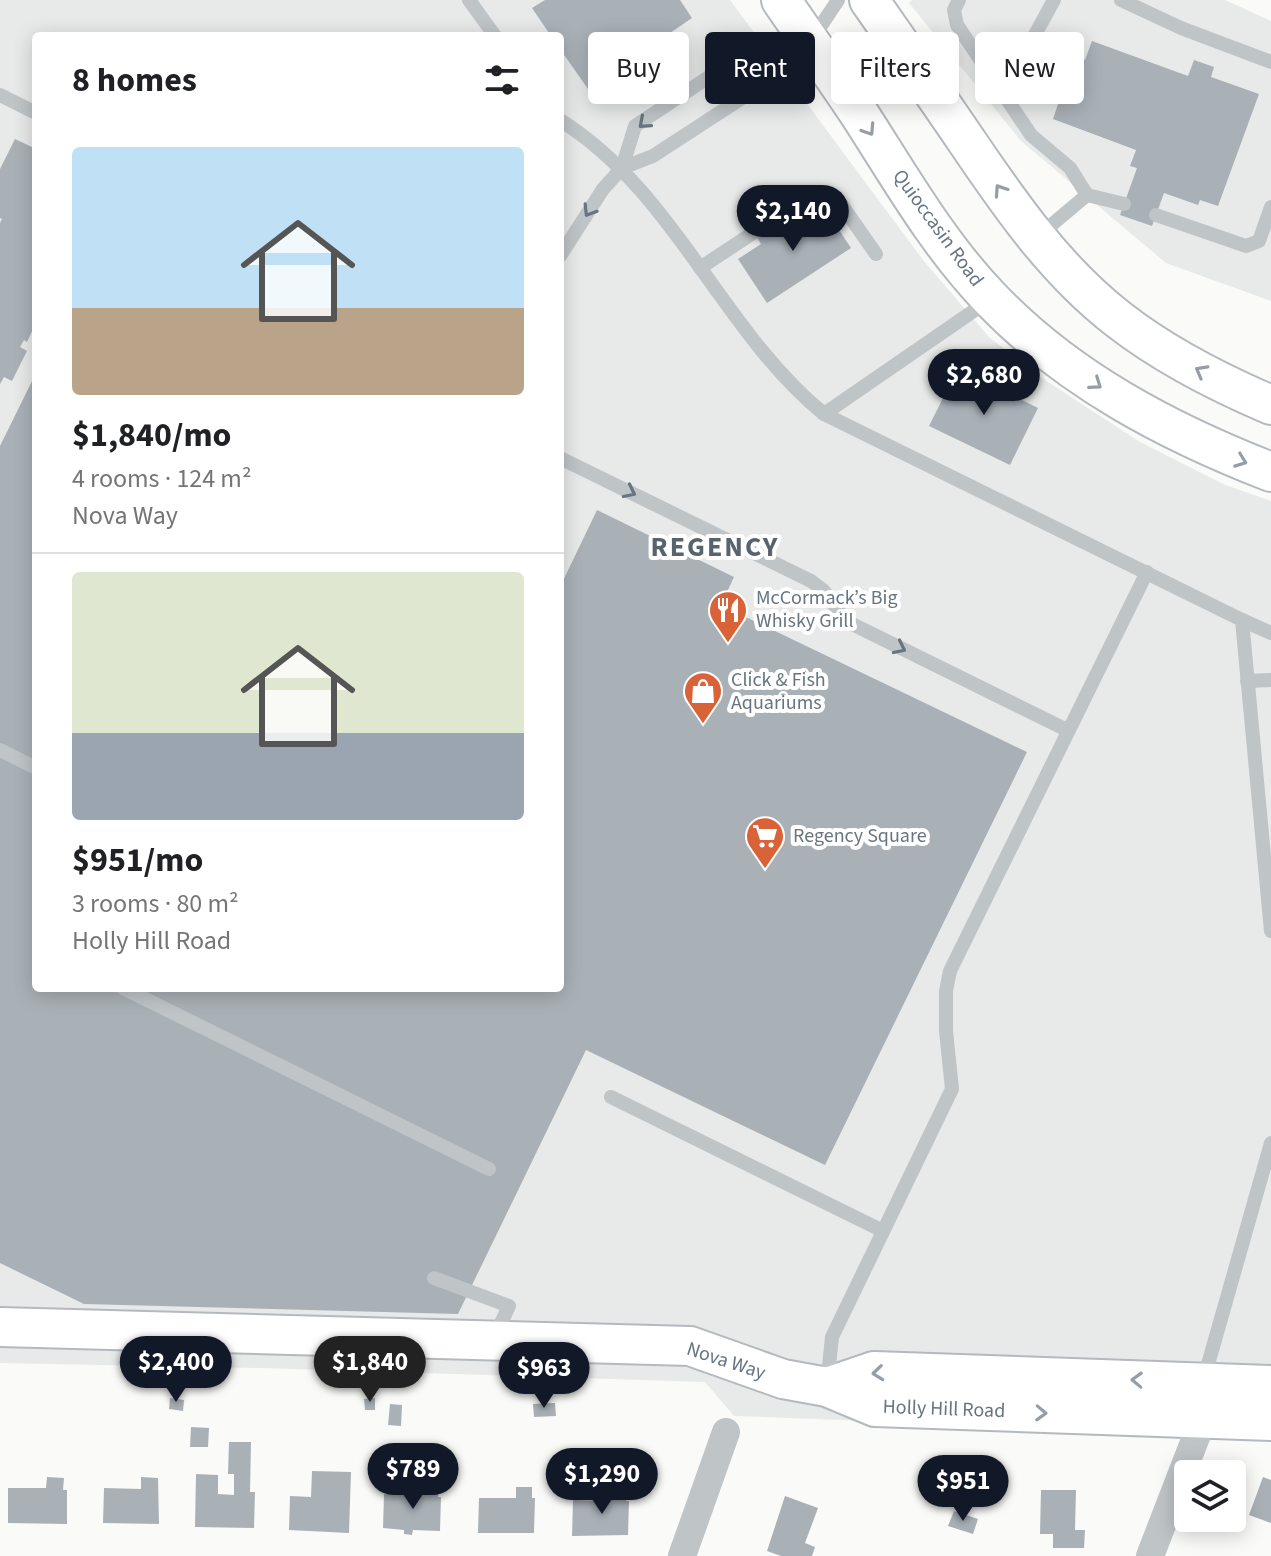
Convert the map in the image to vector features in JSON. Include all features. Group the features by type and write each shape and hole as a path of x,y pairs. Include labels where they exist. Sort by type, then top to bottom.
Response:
{"street":[{"name":"Quioccasin Road","path":"781,0 803,32"},
{"path":"869,0 1036,238 1087,292 1156,346 1231,388 1271,405"},
{"name":"Quioccasin Road","path":"815,49 947,246 991,299 1039,343 1100,387 1161,425 1271,472"},
{"name":"Nova Way","path":"0,1327 690,1346 783,1379 827,1387"},
{"name":"Holly Hill Road","path":"827,1387 875,1407 1203,1401 1271,1385"},
{"path":"1150,1556 1203,1401"},
{"name":"Holly Hill Road","path":"1203,1401 1271,1421"},
{"path":"682,1556 726,1432"}],"lane":[{"path":"469,0 489,32"},
{"path":"815,34 838,0"},
{"path":"959,0 954,10 957,25 975,52"},
{"path":"1036,32 1054,0"},
{"path":"1121,0 1181,28 1271,62"},
{"path":"564,250 603,189 622,168 635,126 705,80"},
{"path":"0,95 32,111"},
{"path":"622,168 653,156 733,104"},
{"path":"1010,104 1031,135 1070,168 1087,195 1124,204"},
{"path":"564,122 622,168 769,358 802,397 824,414 1271,633"},
{"path":"700,268 806,198 822,194 839,201 876,254"},
{"path":"1036,238 1087,195"},
{"path":"1156,215 1246,246 1259,241 1271,207"},
{"path":"824,414 991,299"},
{"path":"564,460 811,581 823,590 846,621 1067,730"},
{"path":"827,1387 832,1337 952,1089 946,1031 946,991 950,971 1147,572"},
{"path":"1242,620 1271,931"},
{"path":"1247,681 1271,680"},
{"path":"0,750 32,766"},
{"path":"131,992 489,1169"},
{"path":"611,1097 883,1231"},
{"path":"1203,1401 1270,1149"},
{"path":"434,1278 509,1306 493,1340"}],"shaded area":[{"name":"Regency Square","path":"0,0 730,0 754,32 705,32 705,104 807,104 923,260 989,337 1042,378 1140,442 1223,484 1271,501 1271,1436 734,1416 705,1382 0,1363"},
{"path":"912,0 1225,0 1271,21 1271,301 1166,263 1021,141 991,104 1084,104 1084,32 975,32 975,84 959,65 959,32 933,32 909,3"}],"building":[{"path":"545,0 680,0 692,18 671,32 588,32 588,89 564,55 564,32 548,32 532,8"},
{"path":"1092,41 1188,76 1194,60 1214,67 1211,77 1259,94 1218,206 1200,200 1198,205 1164,193 1152,226 1120,215 1137,168 1130,166 1136,150 1053,119 1058,104 1084,104 1085,60"},
{"path":"15,139 32,147 32,331 27,342 24,340 20,347 27,351 12,381 4,377 0,384 2,219 0,169"},
{"path":"822,204 851,248 767,303 738,259 761,244 755,234 769,224 776,234"},
{"path":"958,368 1038,408 1010,465 929,426"},
{"path":"32,381 32,992 564,992 564,579 597,510 734,577 721,605 1027,752 825,1165 586,1050 458,1314 84,1304 0,1263 0,446"},
{"path":"170,1398 184,1400 183,1411 169,1409"},
{"path":"375,1398 375,1410 365,1410 364,1399"},
{"path":"555,1403 556,1416 534,1417 533,1404"},
{"path":"390,1404 402,1405 401,1426 388,1425"},
{"path":"191,1427 209,1428 208,1447 190,1447"},
{"path":"229,1442 251,1442 250,1492 255,1492 254,1528 195,1527 196,1474 218,1475 218,1494 234,1495 234,1474 228,1474"},
{"path":"312,1471 351,1472 349,1533 289,1530 290,1496 311,1497"},
{"path":"47,1477 64,1478 67,1524 8,1523 8,1488 46,1488"},
{"path":"141,1477 158,1478 159,1524 103,1523 104,1488 141,1489"},
{"path":"1263,1477 1271,1480 1271,1523 1249,1515"},
{"path":"421,1485 438,1486 438,1497 441,1497 440,1531 413,1530 412,1535 404,1534 404,1530 383,1528 384,1494 421,1496"},
{"path":"516,1487 532,1487 532,1498 535,1498 534,1533 478,1533 479,1498 516,1498"},
{"path":"609,1489 626,1490 626,1501 629,1501 628,1535 572,1536 573,1500 609,1501"},
{"path":"1041,1490 1076,1490 1075,1530 1085,1530 1084,1548 1053,1548 1053,1534 1040,1534"},
{"path":"785,1496 818,1508 805,1543 815,1547 812,1556 781,1556 767,1551"},
{"path":"954,1511 978,1519 973,1534 948,1526"}],"place":[{"name":"McCormack’s Big Whisky Grill","path":"728,644"},
{"name":"Click & Fish Aquariums","path":"703,725"},
{"name":"Regency Square","path":"765,870"}],"district":[{"name":"REGENCY","path":"715,547"}]}
